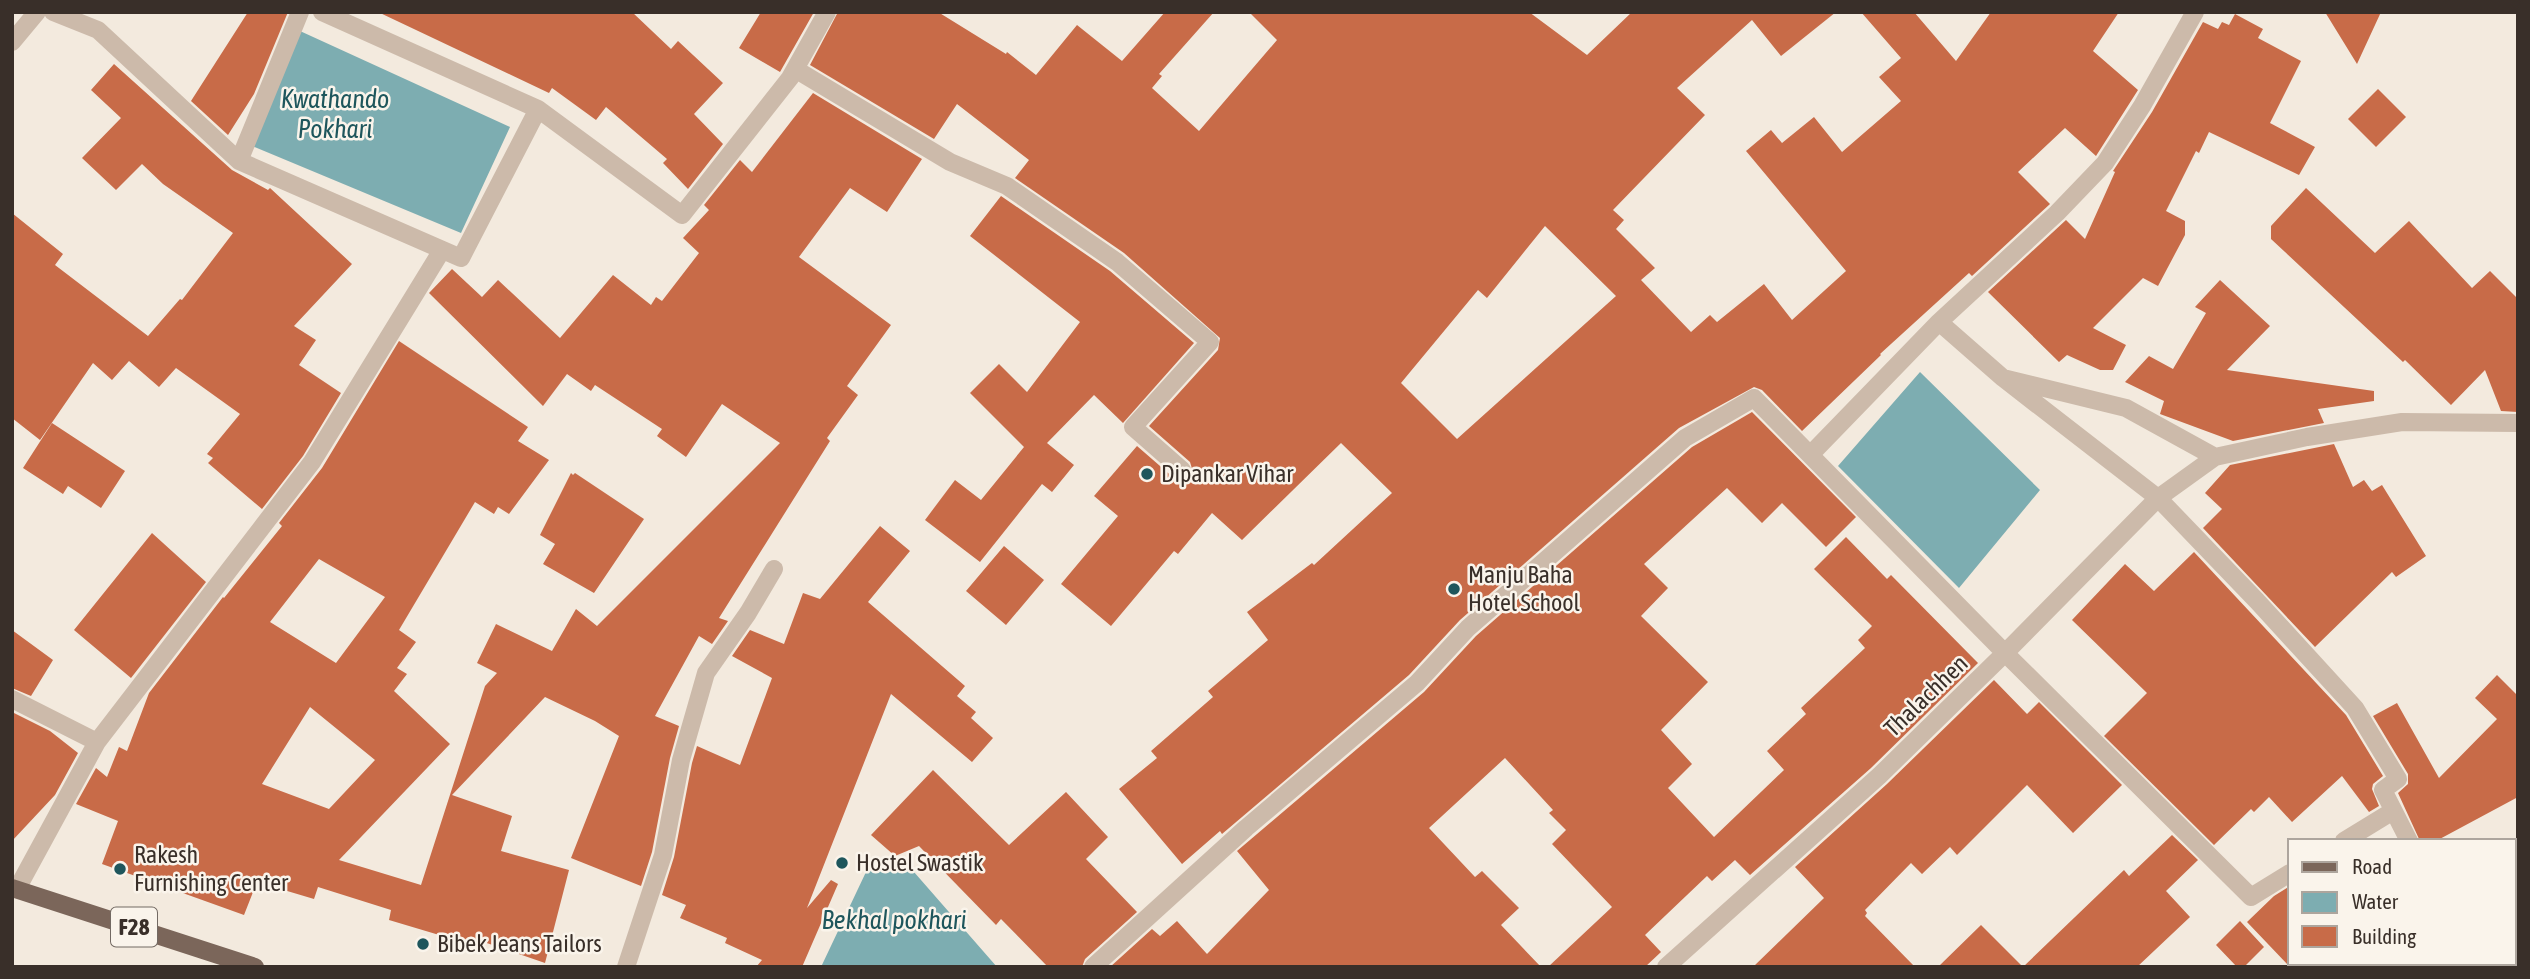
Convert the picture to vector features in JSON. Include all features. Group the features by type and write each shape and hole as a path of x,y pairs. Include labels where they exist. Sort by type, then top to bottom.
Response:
{"main road":[{"name":"F28","path":"14,889 256,967"}],"street":[{"path":"12,42 37,12"},
{"path":"53,12 98,30 239,161 461,258 538,109"},
{"path":"239,161 300,12"},
{"path":"322,12 538,109 682,215 795,69 827,12"},
{"path":"1811,454 1940,322 2057,213 2105,163 2142,106 2194,12"},
{"path":"795,69 950,162 1007,186 1117,261 1210,342 1133,427 1182,470"},
{"path":"14,889 97,742 312,462 442,250"},
{"path":"1940,322 2003,378 2158,498 2355,708 2398,779 2383,790 2408,839"},
{"path":"2003,378 2126,408 2215,457 2307,437 2402,422 2518,423"},
{"path":"1093,967 1246,828 1417,683 1468,628 1685,439 1754,398 2005,653 2251,897 2288,874"},
{"name":"Thalachhen","path":"1666,967 1879,776 2158,498 2215,457"},
{"path":"626,967 663,855 681,760 706,673 748,613 774,569"},
{"path":"12,699 97,742"},
{"path":"2347,839 2393,811"}],"water":[{"name":"Kwathando Pokhari","path":"300,31 510,127 461,233 252,146"},
{"path":"1920,372 2040,490 1959,588 1838,466"},
{"name":"Bekhal pokhari","path":"882,862 903,866 914,872 997,967 821,967 866,872 874,864"}],"building":[{"path":"248,12 288,12 254,94 228,135 191,101"},
{"path":"378,12 632,12 671,49 678,41 723,83 694,114 723,144 688,189 663,163 667,159 606,107 596,120 552,88 549,93"},
{"path":"761,12 814,12 780,72 739,48"},
{"path":"838,12 938,12 1006,54 1007,52 1036,75 1077,25 1122,61 1165,12 1214,12 1159,74 1162,76 1152,88 1199,131 1277,40 1249,12 1529,12 1587,55 1632,12 1836,12 1781,56 1752,20 1677,88 1705,115 1613,210 1624,220 1616,229 1655,268 1641,280 1691,332 1710,315 1717,322 1764,284 1792,320 1846,271 1746,151 1771,130 1782,143 1814,117 1842,152 1901,101 1879,77 1901,58 1861,12 1914,12 1956,61 1991,12 2119,12 2093,51 2138,90 2096,156 2065,128 2018,172 2050,204 1972,276 1969,273 1880,354 1802,431 1762,390 1754,387 1679,428 1460,620 1409,675 1222,834 1220,831 1182,864 1119,789 1157,758 1151,751 1213,697 1208,691 1268,640 1247,612 1312,563 1314,565 1392,493 1341,443 1242,540 1212,513 1178,554 1174,551 1111,626 1061,584 1118,516 1094,496 1137,446 1175,479 1185,481 1191,477 1193,472 1190,462 1149,426 1218,350 1220,338 1124,253 1015,178 1029,160 957,104 934,139 810,65","holes":["1545,226 1616,296 1457,439 1401,383 1478,290 1487,298"]},
{"path":"2325,12 2381,12 2357,64"},
{"path":"2235,14 2263,29 2258,38 2301,61 2270,123 2315,147 2299,175 2209,132 2199,153 2196,151 2166,211 2185,221 2185,235 2158,286 2143,278 2093,328 2126,345 2113,370 2100,370 2067,355 2059,362 1988,292 2066,220 2085,239 2115,172 2113,171 2152,112 2203,22 2218,29 2222,22 2229,25"},
{"path":"114,64 232,170 268,190 270,188 352,264 294,326 316,340 299,365 341,393 303,456 262,509 208,463 213,458 207,454 240,414 176,368 159,387 129,361 112,380 93,363 40,440 12,418 12,213 63,254 55,265 148,336 180,299 182,300 233,233 163,184 142,164 116,190 82,158 121,118 91,90"},
{"path":"2378,89 2406,117 2376,147 2348,119"},
{"path":"813,93 922,159 887,212 850,188 799,257 891,325 847,386 858,395 827,438 830,441 719,618 728,621 712,644 699,636 655,716 679,726 652,852 641,886 571,858 619,736 545,697 452,795 512,816 501,851 569,870 545,963 478,940 476,946 389,920 391,910 318,887 314,899 257,882 244,915 102,864 118,821 76,804 96,768 107,777 119,747 127,751 149,693 282,526 279,523 322,468 399,341 528,427 518,441 549,460 509,514 498,507 494,514 475,502 399,630 416,642 397,668 407,674 394,691 450,744 339,860 421,885 485,686 497,673 477,663 496,624 552,651 576,609 597,626 780,443 722,404 686,457 657,436 662,429 595,385 591,391 567,374 543,406 429,293 452,269 482,297 498,280 560,338 613,275 651,305 656,297 662,301 699,253 683,238 709,210 704,205 740,160 752,172","holes":["319,559 385,597 336,663 270,622","310,707 375,760 329,809 262,784"]},
{"path":"2306,188 2375,253 2409,221 2472,288 2490,271 2518,299 2518,412 2501,411 2485,370 2451,405 2271,239 2271,226"},
{"path":"1001,196 1110,271 1194,343 1123,423 1094,395 1047,443 1074,465 1052,492 1042,484 980,562 925,520 955,480 981,500 1024,447 970,393 999,364 1027,392 1080,322 970,236"},
{"path":"2220,280 2270,326 2227,370 2374,391 2374,401 2318,409 2324,423 2233,441 2160,414 2164,401 2125,382 2149,356 2173,369 2206,313 2195,307"},
{"path":"1752,412 1856,517 1826,547 1782,503 1762,523 1727,488 1644,564 1668,588 1641,616 1708,682 1661,730 1692,764 1668,788 1714,837 1784,770 1767,751 1806,714 1801,708 1865,648 1858,640 1872,626 1814,569 1846,537 1887,579 1891,575 1978,663 1871,768 1750,875 1735,860 1712,881 1707,876 1645,935 1661,952 1645,967 1548,967 1612,907 1552,844 1566,830 1549,813 1553,810 1505,758 1429,828 1475,877 1482,871 1519,908 1501,925 1541,967 1110,967 1152,929 1160,936 1177,921 1207,954 1269,890 1237,851 1424,692 1476,636 1692,447"},
{"path":"52,423 125,471 101,508 68,486 63,494 23,468"},
{"path":"2334,444 2353,487 2364,480 2372,491 2382,485 2426,556 2396,577 2392,572 2315,647 2203,528 2222,509 2205,493 2230,465"},
{"path":"571,473 575,473 644,519 594,593 543,564 555,544 540,535"},
{"path":"880,526 910,551 868,602 965,686 957,696 976,712 971,718 993,738 972,762 891,694 807,908 831,880 838,884 802,967 756,967 762,960 725,943 727,938 680,918 686,905 662,895 674,857 692,763 697,746 740,765 772,678 732,656 750,630 784,644 803,593 820,599"},
{"path":"152,533 206,582 131,678 74,630"},
{"path":"1004,546 1044,580 1006,625 966,591"},
{"path":"2194,552 2346,715 2383,776 2373,784 2372,789 2379,806 2369,812 2342,776 2292,822 2269,797 2254,812 2251,809 2214,845 2104,736 2147,693 2072,620 2125,564 2154,591"},
{"path":"12,630 53,660 31,696 12,688"},
{"path":"2497,675 2518,696 2518,797 2440,839 2419,839 2398,793 2408,784 2408,774 2373,716 2397,703 2439,778 2497,719 2475,698"},
{"path":"1994,680 2027,714 2039,702 2122,785 2073,833 2027,785 1957,855 1950,847 1922,874 1911,863 1865,910 1865,916 1915,967 1753,967 1824,898 1795,867 1887,784"},
{"path":"12,712 50,731 78,753 55,795 12,841"},
{"path":"933,770 1009,845 1066,792 1108,837 1086,859 1137,912 1085,959 1082,967 1048,967 1001,919 996,925 919,846 895,856 871,835"},
{"path":"2172,835 2198,860 2166,891 2190,917 2137,967 2023,967 2124,870 2129,876"},
{"path":"2288,887 2288,965 2247,922 2274,896"},
{"path":"2240,921 2264,947 2244,967 2237,967 2216,945"},
{"path":"1981,925 2023,967 1938,967"}],"place":[{"name":"Dipankar Vihar","path":"1147,474"},
{"name":"Manju Baha Hotel School","path":"1454,589"},
{"name":"Hostel Swastik","path":"842,863"},
{"name":"Rakesh Furnishing Center","path":"120,869"},
{"name":"Bibek Jeans Tailors","path":"423,944"}]}
